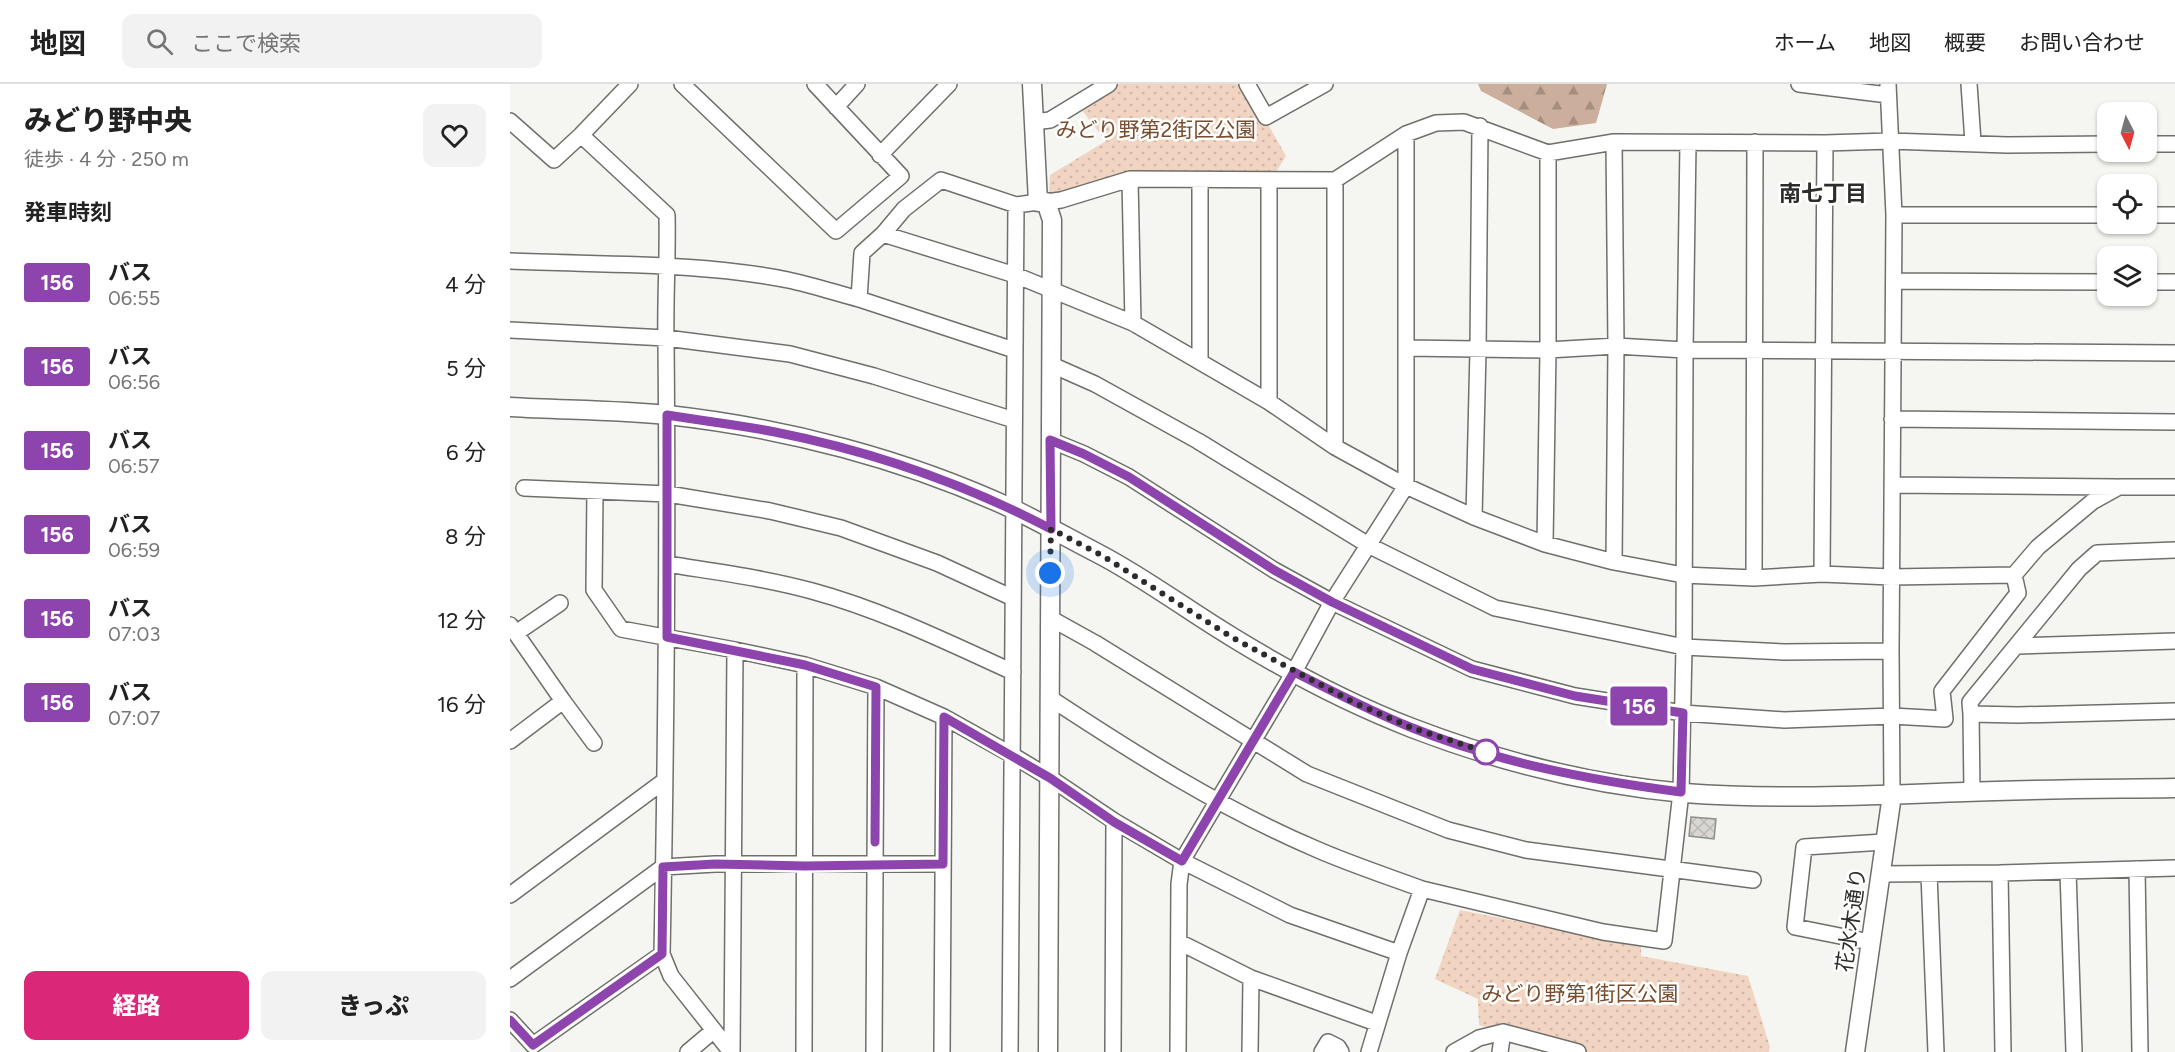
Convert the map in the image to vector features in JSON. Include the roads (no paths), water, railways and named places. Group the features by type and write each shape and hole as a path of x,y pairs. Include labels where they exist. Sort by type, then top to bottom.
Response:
{"street":[{"path":"510,121 554,160 630,84"},
{"path":"682,84 836,231 900,176 815,84"},
{"path":"836,106 857,84"},
{"path":"880,155 949,84"},
{"path":"1032,84 1033,122 1042,202 1052,220 1048,1052"},
{"path":"1033,122 1050,120 1109,84"},
{"path":"1247,84 1266,117 1325,84"},
{"path":"1799,84 1888,89 1894,215 1892,795"},
{"path":"1969,84 1973,142"},
{"path":"859,299 862,253 883,234 904,209 941,180 1016,205 1061,200 1130,179 1335,180 1406,134 1436,123 1464,122 1548,153 1614,142 1890,141 1973,142 2007,145 2097,144"},
{"path":"1474,517 1480,126"},
{"path":"1178,1052 1179,884 1182,861 1294,672 1332,602 1407,486 1406,134"},
{"path":"581,135 667,215 668,494 662,954 671,976 732,1052"},
{"path":"1614,142 1616,346 1614,562"},
{"path":"1754,578 1755,142"},
{"path":"1050,698 1149,763 1315,849 1422,889 1603,932 1664,940 1681,792 1688,143"},
{"path":"1822,574 1825,143"},
{"path":"2157,144 2175,144"},
{"path":"1545,544 1548,153"},
{"path":"1130,179 1133,323"},
{"path":"1269,180 1269,402"},
{"path":"1335,180 1335,447"},
{"path":"1200,181 1200,361"},
{"path":"1010,1052 1016,205"},
{"path":"1894,215 2097,214"},
{"path":"2157,214 2175,214"},
{"path":"883,234 1015,275 1133,323 1269,402 1335,447 1407,486 1474,517 1545,544 1614,562 1683,575 1754,578 1822,574 1891,577 2014,576 2038,547 2091,502 2119,487"},
{"path":"510,261 668,267 788,280 859,299 1014,350"},
{"path":"1894,281 2097,282"},
{"path":"2157,282 2175,282"},
{"path":"510,330 666,338 790,354 874,376 1014,420"},
{"path":"1407,348 1548,350 1616,346 1755,351 2175,352"},
{"path":"1052,365 1095,384 1198,441 1370,546 1495,608 1684,646 1784,652 1891,651"},
{"path":"510,407 667,415 776,432 836,446 949,483 1013,509 1103,556 1233,638 1353,702 1412,728 1469,747 1524,763 1610,783 1681,792 1752,797 2175,788"},
{"path":"1892,419 2175,422"},
{"path":"1050,440 1129,477 1274,570 1332,602 1472,669 1575,696 1683,713 1784,720 1892,716 1945,719 1942,691 2018,593 2014,576"},
{"path":"1892,485 2175,487"},
{"path":"524,488 668,494 770,511 841,528 937,563 1013,598"},
{"path":"595,491 594,590 621,628 805,665 876,687 944,717 1012,755 1114,822 1182,861 1290,915 1399,953"},
{"path":"1972,792 1970,702 2079,569 2097,553 2175,550"},
{"path":"667,564 739,575 813,591 929,633 1013,672"},
{"path":"560,603 513,629 594,743"},
{"path":"1050,618 1095,643 1307,774 1448,830 1526,850 1753,880"},
{"path":"2016,646 2175,641"},
{"path":"732,1052 735,650"},
{"path":"804,1052 805,665"},
{"path":"874,1052 876,687"},
{"path":"510,741 563,701"},
{"path":"1971,714 2175,711"},
{"path":"942,1052 944,717"},
{"path":"510,895 664,781"},
{"name":"花水木通り","path":"1855,1052 1892,795"},
{"path":"1113,1052 1114,822"},
{"path":"1870,942 1795,927 1804,847 1884,842"},
{"path":"510,979 663,867 734,864 805,866 943,864"},
{"path":"1880,874 2175,868"},
{"path":"2137,869 2140,1052"},
{"path":"2068,871 2074,1052"},
{"path":"2000,873 2003,1052"},
{"path":"1929,874 1936,1052"},
{"path":"1369,1052 1376,1023 1422,889"},
{"path":"1179,942 1251,978 1376,1023"},
{"path":"510,1020 533,1050 662,954"},
{"path":"1250,1052 1251,978"},
{"path":"688,1052 713,1030"},
{"path":"1500,1052 1503,1032"},
{"path":"1454,1052 1479,1038 1503,1032 1572,1051"},
{"path":"1322,1052 1328,1042 1338,1047 1341,1052"}],"district":[{"name":"南七丁目","path":"1823,193"}],"park label":[{"name":"みどり野第2街区公園","path":"1156,129"},
{"name":"みどり野第1街区公園","path":"1580,993"}]}
